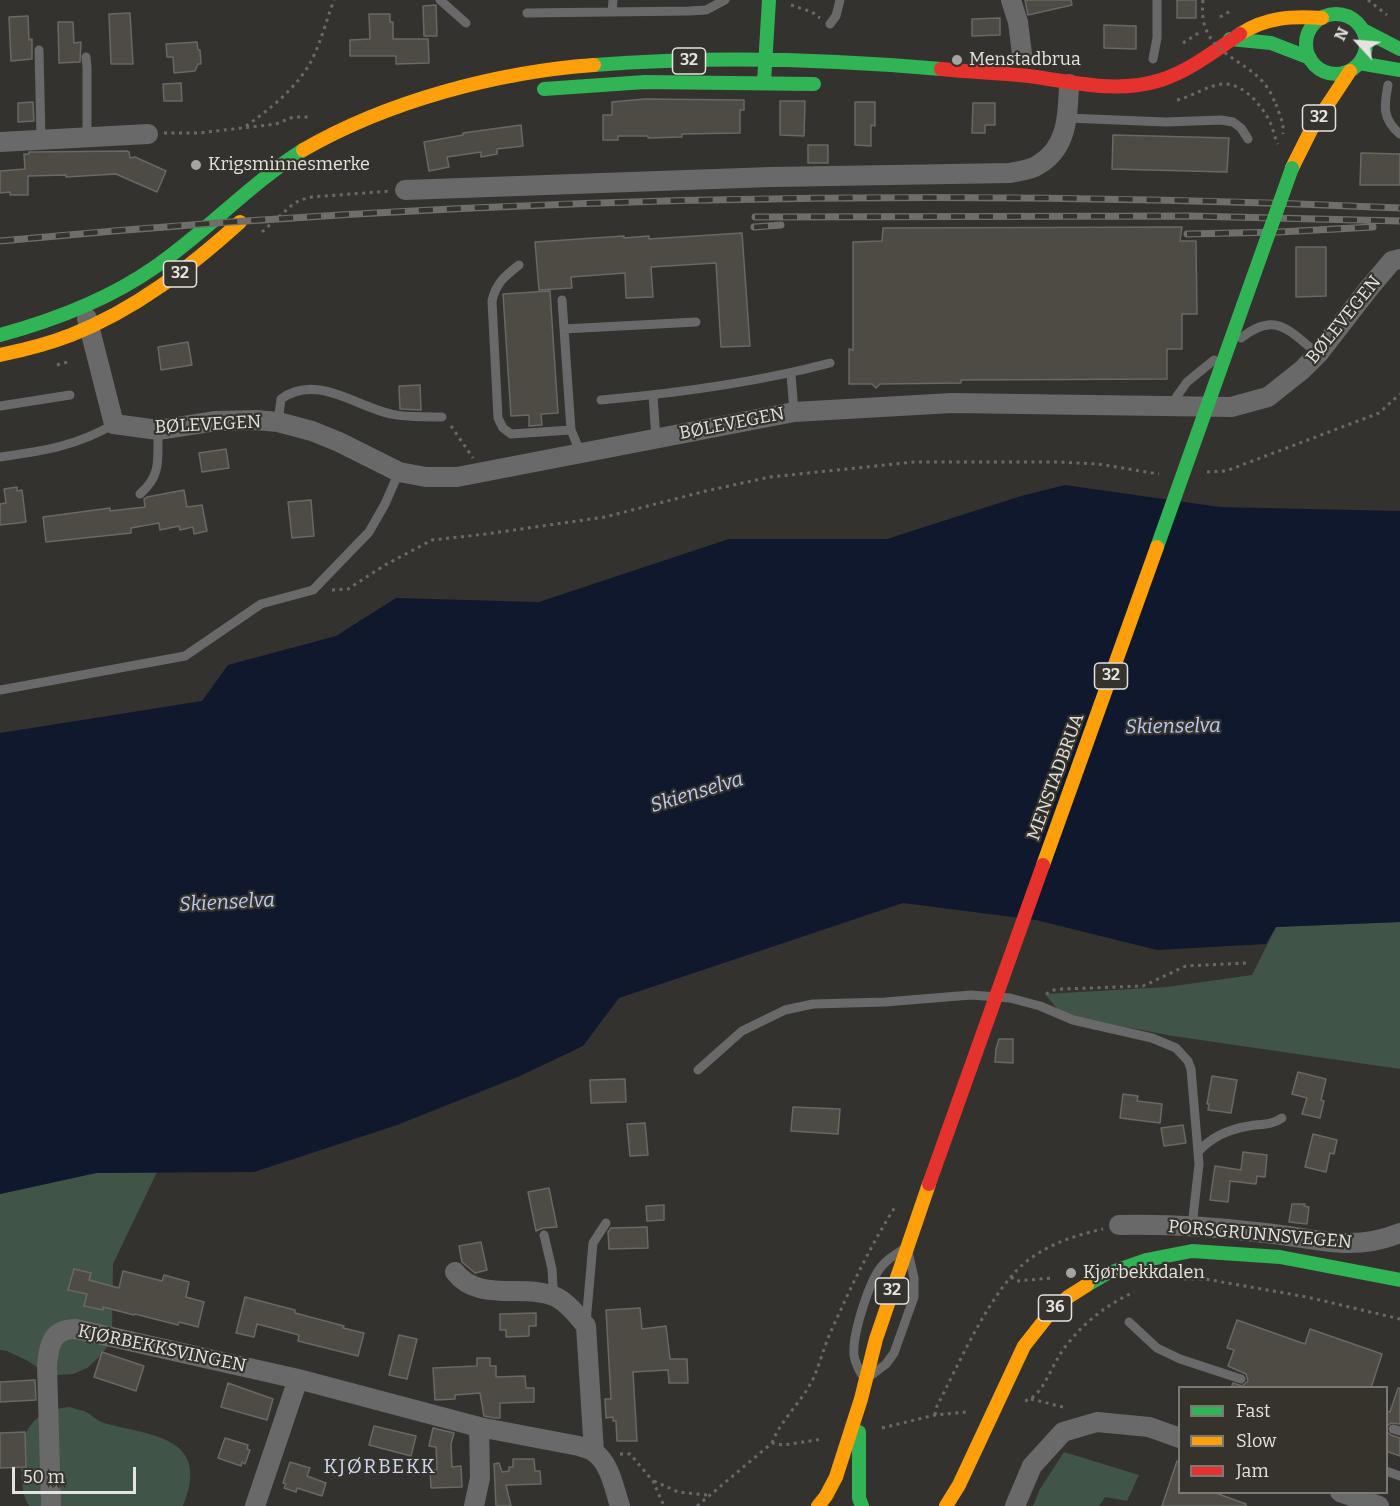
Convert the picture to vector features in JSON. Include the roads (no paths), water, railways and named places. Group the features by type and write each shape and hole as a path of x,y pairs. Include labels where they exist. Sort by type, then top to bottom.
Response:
{"main road":[{"path":"764,83 769,3"},
{"name":"32","path":"326,148 351,125 456,89 538,71 592,64 656,61 765,62 917,68 1029,76 1069,84 1117,87 1158,81 1176,75 1201,62 1230,39 1262,21 1294,17 1322,18 1333,14 1345,15 1363,30 1400,49"},
{"path":"1313,68 1306,47 1313,25 1322,18"},
{"name":"32","path":"1355,67 1365,52 1366,41 1363,30"},
{"path":"1230,39 1260,40 1289,46 1313,68 1326,72 1338,74 1355,67 1400,70"},
{"name":"MENSTADBRUA","path":"1292,168 1311,130 1355,67"},
{"name":"32","path":"527,92 645,82 823,84"},
{"name":"32","path":"992,87 1069,84"},
{"name":"MENSTADBRUA","path":"818,1506 836,1477 861,1399 870,1357 907,1247 1292,168 1305,113"},
{"name":"32","path":"0,335 84,306 115,291 156,266 274,169 418,114"},
{"name":"32","path":"0,355 54,343 127,311 209,251 249,214"},
{"name":"PORSGRUNNSVEGEN","path":"946,1506 959,1485 1024,1346 1050,1313 1068,1297 1106,1274 1146,1260 1192,1251 1248,1254 1321,1264 1400,1280"},
{"name":"PORSGRUNNSVEGEN","path":"1166,1257 1227,1268"},
{"name":"MENSTADBRUA","path":"861,1399 859,1498 862,1506"},
{"name":"PORSGRUNNSVEGEN","path":"975,1482 986,1454 993,1414"}],"street":[{"path":"1011,0 1018,22 1022,54"},
{"path":"405,190 771,177 1010,173 1037,166 1053,153 1063,137 1069,84"},
{"path":"0,142 148,134"},
{"name":"BØLEVEGEN","path":"114,424 158,430 216,421 278,422 321,435 399,472 426,477 457,477 795,412 952,404 1231,408 1268,397 1302,370 1318,354 1392,261 1400,259"},
{"path":"84,306 114,424"},
{"name":"PORSGRUNNSVEGEN","path":"1119,1225 1192,1226 1267,1233 1340,1244 1359,1244 1382,1240 1400,1233"},
{"path":"455,1272 459,1277 480,1287 529,1292 557,1298 575,1312 586,1326 599,1458 611,1477 620,1506"},
{"name":"KJØRBEKKSVINGEN","path":"51,1506 48,1356 49,1347 56,1335 66,1329 76,1329 155,1346 298,1379 479,1426 579,1446 599,1458"},
{"path":"255,1506 298,1379"},
{"path":"1015,1506 1032,1466 1063,1432 1097,1422 1149,1427 1178,1438"},
{"path":"474,1506 480,1478 479,1426"},
{"path":"1346,1494 1379,1506"}],"lane":[{"path":"440,0 465,23"},
{"path":"612,12 613,0"},
{"path":"527,13 706,10 725,0"},
{"path":"830,24 836,16 840,0"},
{"path":"1153,59 1157,38 1158,0"},
{"path":"39,50 40,139"},
{"path":"86,57 87,136"},
{"path":"1388,85 1384,109 1392,128 1400,134"},
{"path":"1066,118 1166,122 1221,120 1233,122 1241,128 1248,139"},
{"path":"519,265 500,279 492,301 498,418 503,428 511,435 571,430"},
{"path":"562,300 571,430 581,454"},
{"path":"564,330 696,322"},
{"path":"1170,407 1187,382 1255,327 1274,323 1281,326 1318,354"},
{"path":"602,400 704,390 791,374 830,363"},
{"path":"791,374 795,412"},
{"path":"278,422 281,399 296,392 316,390 336,394 392,415 442,417"},
{"path":"0,406 70,395"},
{"path":"652,395 656,439"},
{"path":"0,457 82,441 114,424"},
{"path":"140,494 150,486 156,475 160,453 158,430"},
{"path":"0,690 185,656 261,604 313,590 369,532 399,472"},
{"path":"698,1070 742,1031 757,1022 784,1010 813,1004 885,1002 971,995 1010,998 1040,1006 1073,1020 1152,1038 1176,1048 1188,1061 1191,1069 1199,1164 1192,1226"},
{"path":"1198,1152 1206,1143 1222,1134 1248,1126 1276,1122 1282,1118"},
{"path":"586,1326 592,1243 606,1223"},
{"path":"544,1235 557,1298"},
{"path":"907,1247 913,1267 914,1298 894,1353 886,1364 865,1380 854,1355 854,1339 867,1297 876,1274 882,1266 907,1247"},
{"path":"1129,1323 1157,1348 1180,1359 1241,1379"}],"water":[{"name":"Skienselva","path":"1065,485 1220,507 1400,511 1400,922 1276,927 1266,944 1157,950 1036,920 903,903 619,998 583,1046 520,1076 397,1125 254,1172 96,1173 0,1194 0,733 202,701 228,665 336,636 396,598 539,602 729,539 887,539 1021,496"}],"railway":[{"path":"0,241 349,214 699,200 1050,198 1400,208"},
{"path":"755,217 1190,216 1400,221"},
{"path":"754,227 781,225"},
{"path":"1187,234 1373,227"}],"place":[{"name":"Menstadbrua","path":"957,60"},
{"name":"Krigsminnesmerke","path":"196,165"},
{"name":"Kjørbekkdalen","path":"1071,1273"}],"district":[{"name":"KJØRBEKK","path":"380,1467"}]}
